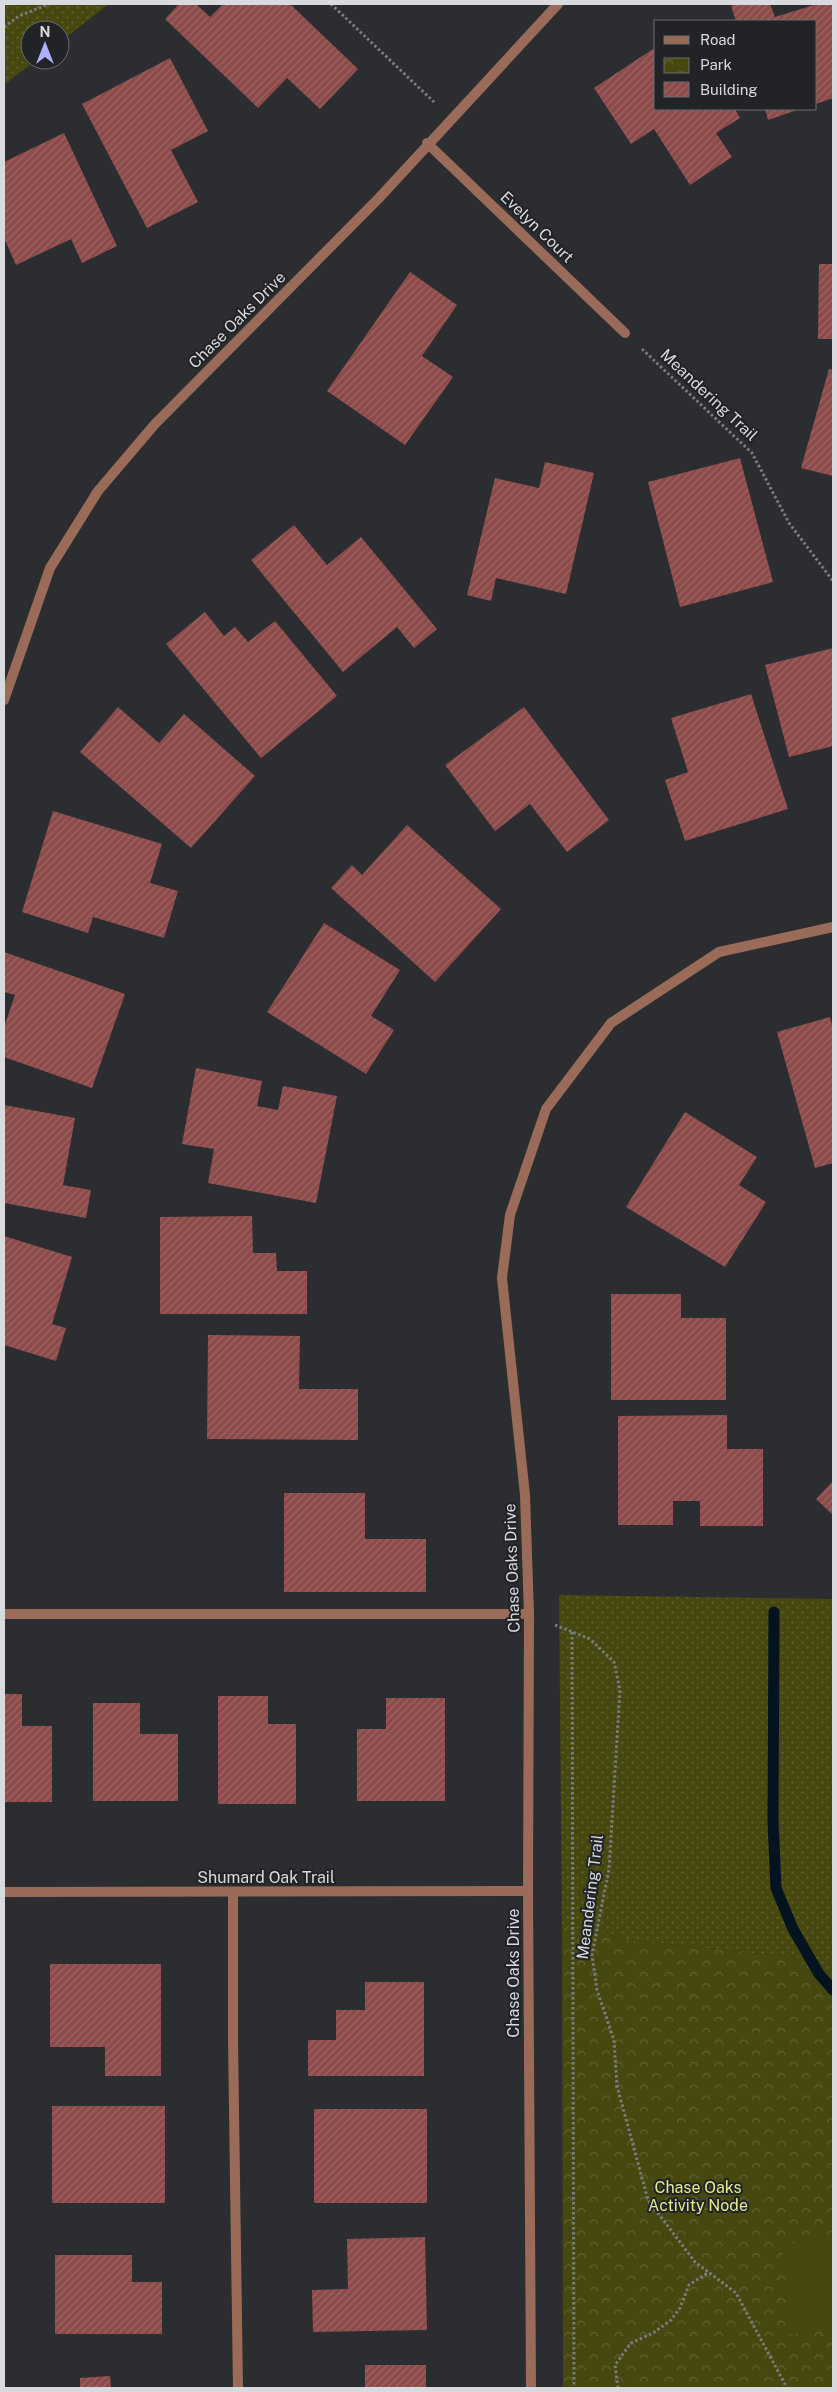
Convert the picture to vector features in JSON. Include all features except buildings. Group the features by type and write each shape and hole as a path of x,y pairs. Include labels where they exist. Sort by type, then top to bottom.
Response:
{"street":[{"name":"Chase Oaks Drive","path":"4,700 50,568 98,491 155,424 379,198 427,143 558,4"},
{"name":"Evelyn Court","path":"427,143 625,334"},
{"name":"Chase Oaks Drive","path":"530,2388 529,1614 525,1495 502,1278 510,1214 546,1109 611,1023 719,952 833,927"},
{"path":"4,1614 529,1614"},
{"name":"Shumard Oak Trail","path":"4,1892 528,1891"},
{"path":"233,1892 232,2040 238,2388"}],"path":[{"path":"4,27 19,16 49,4"},
{"path":"331,4 451,118"},
{"name":"Meandering Trail","path":"625,334 752,453 789,523 833,581"},
{"name":"Meandering Trail","path":"529,1614 590,1639 614,1662 620,1690 609,1869 592,1955 597,1990 614,2040 616,2086 648,2200 696,2262 736,2293 787,2388"},
{"path":"572,1632 574,2388"},
{"path":"618,2388 615,2365 631,2343 653,2333 671,2320 680,2308 689,2285 709,2272"}],"green space":[{"path":"4,4 109,4 70,34 70,20 20,20 20,70 23,70 4,85"},
{"path":"559,1595 833,1599 833,2005 798,1958 628,1940 601,1932 562,1927"},
{"name":"Chase Oaks Activity Node","path":"562,1927 601,1932 628,1940 798,1958 833,2005 833,2388 563,2388"},
{"path":"833,2238 833,2329 791,2334 781,2244"}],"waterway":[{"path":"774,1612 773,1822 776,1888 793,1929 819,1974 833,1990"}]}
